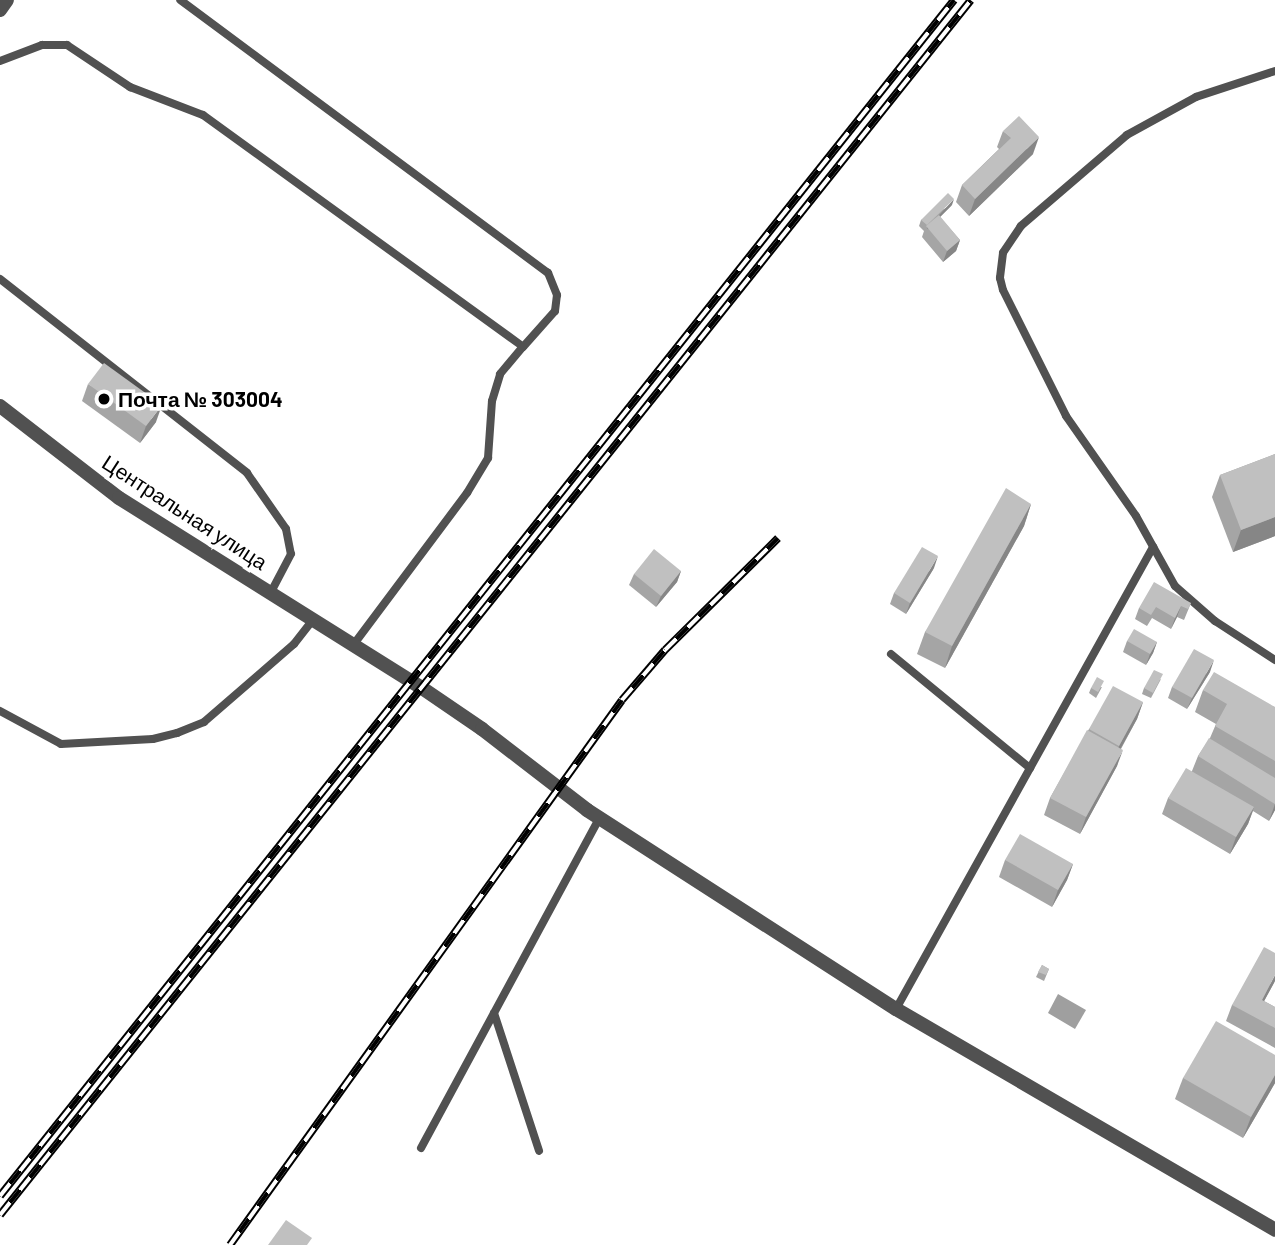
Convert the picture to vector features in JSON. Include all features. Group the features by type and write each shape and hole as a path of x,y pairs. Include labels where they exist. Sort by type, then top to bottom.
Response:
{"street":[{"path":"0,10 7,0"},
{"name":"Центральная улица","path":"0,406 118,498 354,644 482,729 600,817 896,1009 1275,1230"}],"lane":[{"path":"180,0 548,273 557,295 555,311 500,374 492,401 488,458 467,493 354,644"},
{"path":"0,61 42,45 67,45 130,87 203,115 523,347"},
{"path":"1275,71 1196,97 1127,135 1021,226 1003,253 1000,278 1003,290 1066,416 1136,516 1175,586 1215,621 1275,660"},
{"path":"0,279 247,473 286,530 291,554 271,592"},
{"path":"896,1009 1153,547"},
{"path":"0,711 61,744 153,739 177,733 204,722 294,644 314,618"},
{"path":"891,654 1030,768"},
{"path":"421,1148 600,817"},
{"path":"494,1013 539,1151"}],"shaded area":[{"path":"1058,994 1086,1010 1075,1029 1048,1013"}],"building":[{"path":"1019,116 1039,137 975,199 962,185 1011,138 1003,131"},
{"path":"948,193 954,199 927,225 921,220"},
{"path":"939,215 960,240 947,251 926,226"},
{"path":"104,363 162,405 146,426 88,384"},
{"path":"1275,454 1275,517 1241,530 1220,475"},
{"path":"1006,488 1031,504 952,646 925,632"},
{"path":"922,547 938,556 910,603 894,593"},
{"path":"654,549 681,571 661,596 634,574"},
{"path":"1154,582 1191,603 1188,609 1181,606 1175,618 1156,607 1151,615 1139,608"},
{"path":"1134,629 1157,642 1150,654 1127,641"},
{"path":"1194,649 1214,660 1192,698 1172,687"},
{"path":"1154,670 1163,674 1153,693 1144,688"},
{"path":"1214,672 1275,707 1275,761 1215,726 1227,704 1203,690"},
{"path":"1097,677 1104,681 1098,692 1091,688"},
{"path":"1113,686 1143,702 1119,746 1089,729"},
{"path":"1087,730 1123,750 1086,817 1050,798"},
{"path":"1209,738 1275,778 1275,804 1198,756"},
{"path":"1186,768 1254,807 1236,837 1168,798"},
{"path":"1020,834 1073,864 1058,890 1005,860"},
{"path":"1264,947 1275,953 1275,975 1262,1000 1275,1007 1275,1028 1232,1005"},
{"path":"1042,965 1049,969 1046,975 1038,972"},
{"path":"1216,1021 1275,1055 1275,1075 1251,1117 1183,1078"},
{"path":"286,1220 312,1238 307,1245 268,1245"}],"railway":[{"path":"0,1196 954,0"},
{"path":"0,1215 971,0"},
{"path":"230,1245 622,700 665,650 778,538"}],"place":[{"name":"Почта № 303004","path":"104,399"}]}
